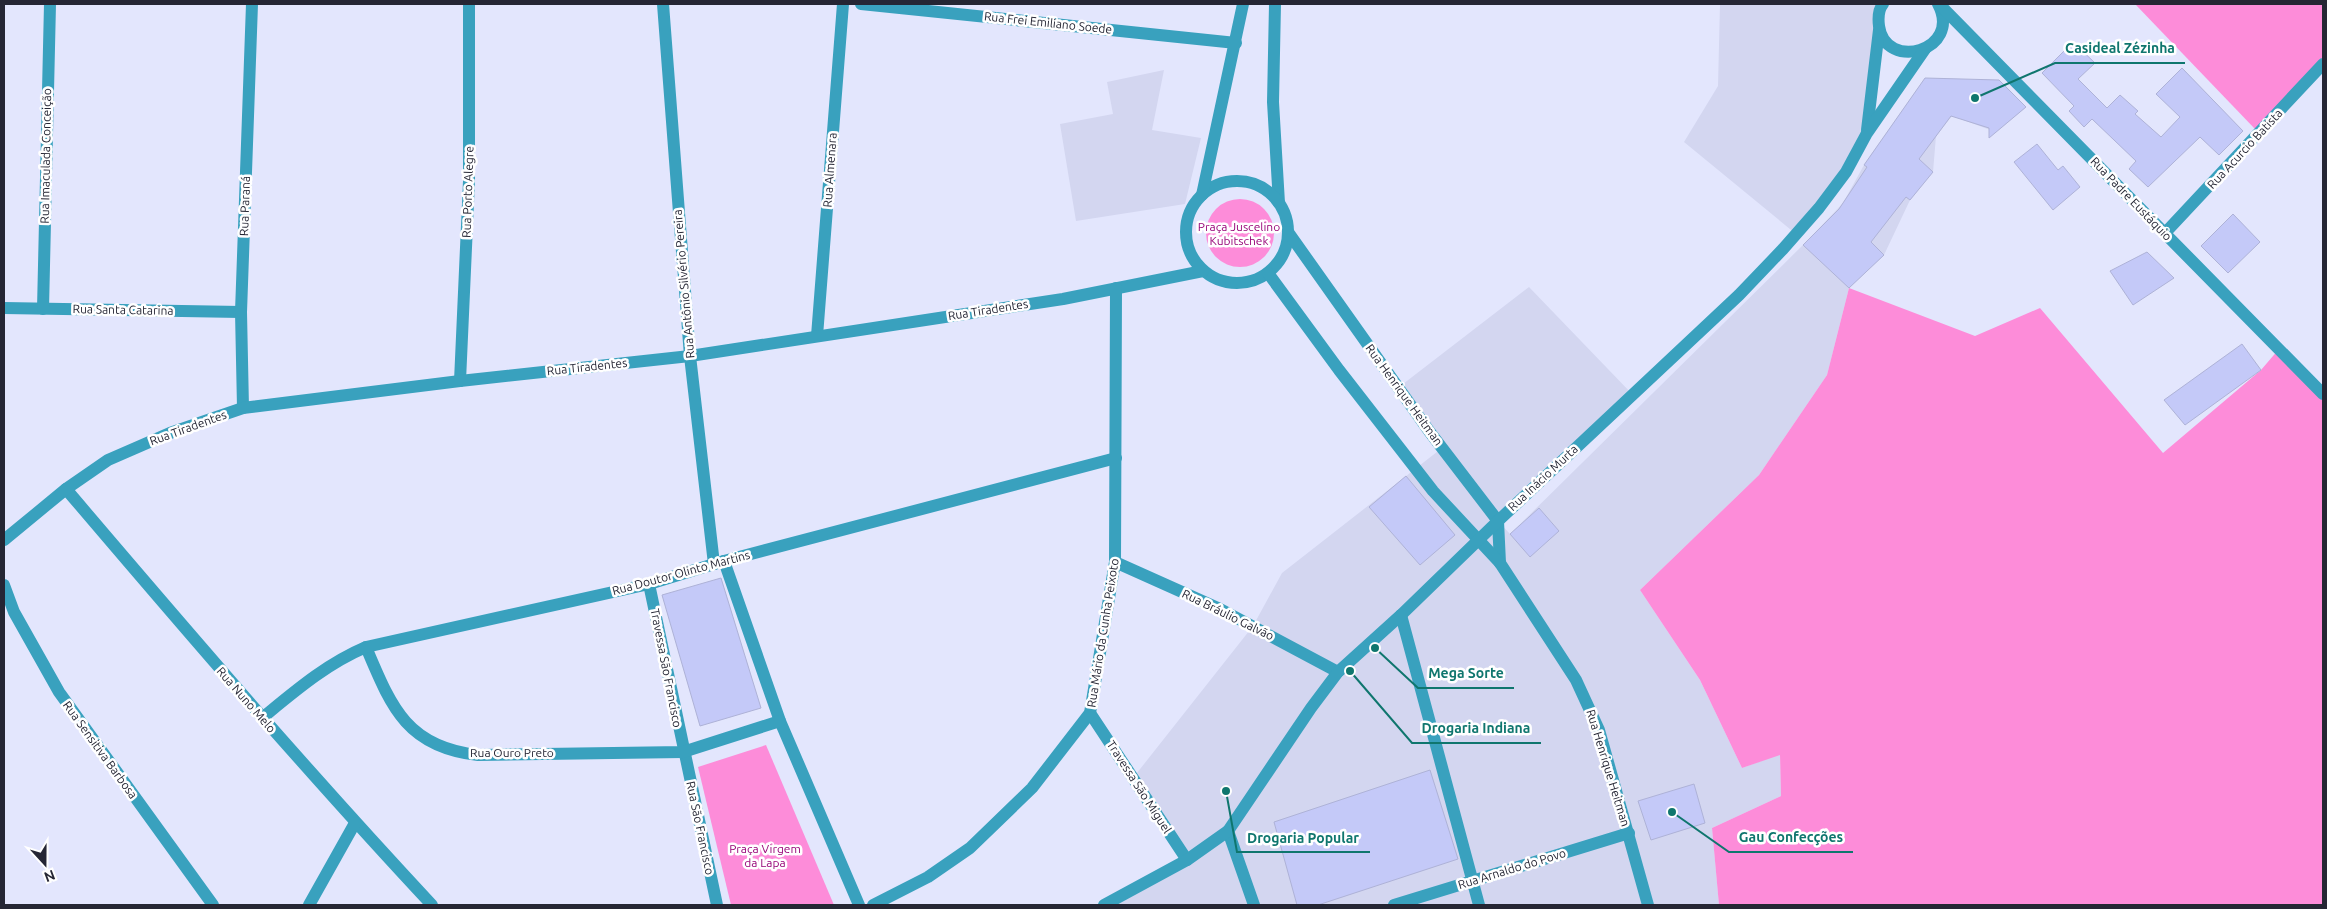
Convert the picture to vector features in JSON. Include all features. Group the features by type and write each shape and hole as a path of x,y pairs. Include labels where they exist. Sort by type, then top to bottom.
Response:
{"street":[{"name":"Rua Imaculada Conceição","path":"43,309 50,4"},
{"name":"Rua Paraná","path":"243,408 242,312 252,4"},
{"name":"Rua Porto Alegre","path":"460,381 469,181 469,4"},
{"name":"Rua Antônio Silvério Pereira","path":"663,4 690,356 719,563"},
{"name":"Rua Almenara","path":"817,336 842,4"},
{"name":"Rua Frei Emiliano Soede","path":"861,4 1236,42"},
{"path":"1202,195 1243,4"},
{"path":"1275,4 1273,102 1279,203"},
{"path":"1867,133 1881,4"},
{"name":"Rua Inácio Murta","path":"1228,831 1311,708 1338,672 1401,615 1477,540 1739,295 1819,208 1846,172 1867,133 1925,49 1941,33 1943,22 1939,4"},
{"name":"Rua Padre Eustáquio","path":"1939,4 2323,394"},
{"path":"1879,30 1884,40 1893,48 1903,52 1925,49"},
{"name":"Rua Acurcio Batista","path":"2165,234 2323,64"},
{"path":"1234,181 1251,183 1267,191 1279,203 1286,217 1288,232 1286,247 1279,261 1268,273 1252,281 1235,284 1218,280 1203,271 1192,258 1186,242 1186,225 1191,209 1202,195 1217,186 1234,181"},
{"name":"Rua Henrique Heitman","path":"1288,232 1429,431 1498,521"},
{"name":"Rua Tiradentes","path":"4,540 66,489 108,460 170,433 243,408 460,381 690,356 1063,299 1203,271"},
{"name":"Rua Henrique Heitman","path":"1268,273 1339,370 1433,491 1500,563 1576,680 1587,700 1599,730 1648,905"},
{"name":"Rua Mário da Cunha Peixoto","path":"873,905 928,877 970,848 1032,788 1090,713 1115,562 1116,288"},
{"name":"Rua Santa Catarina","path":"4,308 242,312"},
{"name":"Rua Doutor Olinto Martins","path":"262,718 325,668 341,658 366,647 650,584 719,563 1116,458"},
{"name":"Rua Nuno Melo","path":"66,489 262,718 355,823 432,905"},
{"path":"1498,521 1500,563"},
{"name":"Rua Bráulio Galvão","path":"1115,562 1220,609 1338,672"},
{"path":"719,563 780,722 859,905"},
{"name":"Travessa São Francisco","path":"650,584 684,752"},
{"name":"Rua Sensitiva Barbosa","path":"4,585 9,610 64,700 213,905"},
{"path":"1401,615 1479,905"},
{"name":"Rua Ouro Preto","path":"366,647 380,681 396,712 406,724 444,747 461,753 478,755 684,752"},
{"name":"Travessa São Miguel","path":"1090,713 1188,860"},
{"path":"684,752 780,722"},
{"name":"Rua São Francisco","path":"684,752 717,905"},
{"path":"310,905 355,823"},
{"path":"1104,905 1188,860 1228,831 1254,905"},
{"name":"Rua Arnaldo do Povo","path":"1394,905 1628,833"}],"shaded area":[{"path":"1720,4 1879,4 1867,133 1796,234 1684,142 1718,86"},
{"path":"1164,70 1152,130 1201,138 1185,204 1076,221 1060,124 1113,114 1107,82"},
{"path":"1925,78 2003,83 2026,107 1996,132 1952,116 1936,136 1933,172 1910,200 1884,255 1849,288 1827,375 1759,475 1640,590 1700,680 1742,768 1780,754 1781,796 1712,828 1719,905 1117,905 1115,901 1187,860 1133,778 1253,626 1282,573 1442,448 1403,384 1529,287 1633,395 1498,521 1510,534 1803,245 1843,203 1864,165"}],"green space":[{"path":"2135,4 2323,4 2323,62 2255,129"},
{"name":"Praça Juscelino Kubitschek","path":"1240,199 1253,202 1264,209 1271,220 1274,233 1271,246 1264,257 1253,264 1240,267 1227,264 1216,257 1209,246 1206,233 1209,220 1216,209 1227,202"},
{"path":"1849,288 1975,336 2040,308 2163,453 2261,370 2279,349 2323,392 2323,905 1719,905 1712,828 1781,796 1780,755 1742,768 1700,680 1640,590 1759,475 1827,375"},
{"name":"Praça Virgem da Lapa","path":"766,745 834,905 731,905 698,767"}],"building":[{"path":"2073,42 2095,63 2078,79 2107,108 2120,95 2138,111 2135,114 2161,137 2180,117 2156,94 2182,68 2243,131 2219,155 2200,137 2148,187 2129,169 2136,161 2092,119 2084,127 2069,111 2074,106 2042,73"},
{"path":"1925,78 1999,80 2026,107 1989,138 1989,128 1951,116 1919,159 1933,172 1910,200 1906,197 1871,242 1884,255 1849,288 1803,245 1839,209 1867,167 1864,165"},
{"path":"2037,144 2058,170 2063,166 2080,187 2053,210 2014,162"},
{"path":"2233,214 2260,242 2228,273 2201,246"},
{"path":"2147,252 2174,278 2133,305 2110,271"},
{"path":"2242,344 2261,370 2185,425 2164,400"},
{"path":"1406,476 1455,535 1420,565 1369,507"},
{"path":"1539,508 1559,531 1530,557 1510,534"},
{"path":"721,578 761,708 700,726 662,595"},
{"path":"1430,770 1458,859 1318,905 1297,905 1274,822"},
{"path":"1694,784 1705,823 1651,840 1638,801"}],"place":[{"name":"Casideal Zézinha","path":"1975,98"},
{"name":"Mega Sorte","path":"1375,648"},
{"name":"Drogaria Indiana","path":"1350,671"},
{"name":"Drogaria Popular","path":"1226,791"},
{"name":"Gau Confecções","path":"1672,812"}]}
